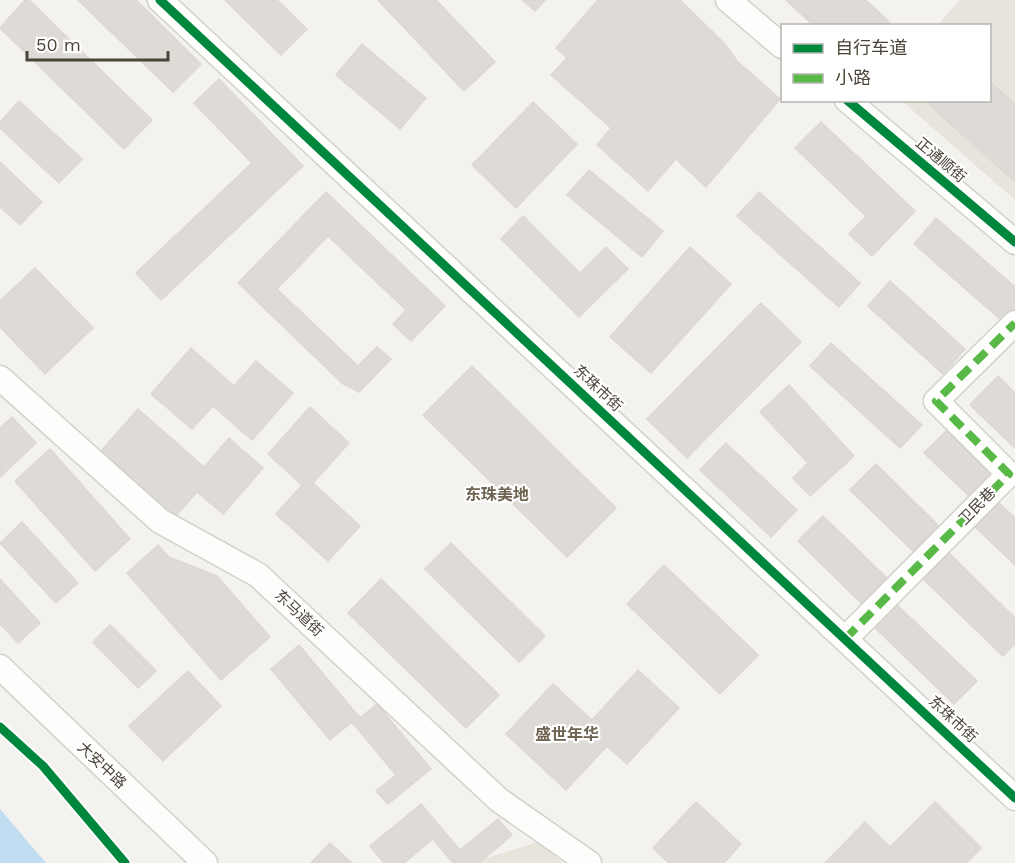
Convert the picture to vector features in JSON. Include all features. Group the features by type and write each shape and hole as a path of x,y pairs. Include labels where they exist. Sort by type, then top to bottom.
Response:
{"street":[{"name":"东珠市街","path":"160,0 1015,798"},
{"path":"728,0 781,44"},
{"name":"正通顺街","path":"849,102 1015,242"},
{"name":"卫民巷","path":"845,639 1009,474 936,401 1015,323"},
{"name":"东马道街","path":"0,378 160,521 258,575 499,800 589,863"},
{"name":"大安中路","path":"0,667 205,863"}],"shaded area":[{"path":"960,0 1015,0 1015,200 903,102 991,102 991,24 939,24"},
{"path":"538,842 563,863 470,863"}],"water":[{"path":"0,809 46,863 0,863"}],"building":[{"path":"25,0 29,0 152,120 124,149 0,28"},
{"path":"78,0 136,0 201,64 173,92"},
{"path":"225,0 277,0 307,29 281,55"},
{"path":"378,0 436,0 495,62 464,91"},
{"path":"522,0 545,0 535,11"},
{"path":"598,0 680,0 725,44 737,61 780,99 706,187 676,159 648,191 597,145 611,128 551,75 567,58 556,48"},
{"path":"786,0 866,0 891,24 812,24"},
{"path":"362,44 426,98 400,129 336,75"},
{"path":"219,79 303,166 161,300 136,273 252,163 194,103"},
{"path":"991,83 1015,104 1015,182 926,102 991,102"},
{"path":"19,101 82,159 59,183 0,128 0,122"},
{"path":"533,102 577,144 516,208 472,165"},
{"path":"821,122 915,211 872,256 849,234 866,216 795,148"},
{"path":"0,162 42,202 20,225 0,207"},
{"path":"589,170 663,231 642,257 567,195"},
{"path":"326,192 445,306 411,341 393,324 406,310 328,236 277,289 358,366 377,347 391,359 359,392 343,384 238,283"},
{"path":"759,192 860,283 839,307 737,216"},
{"path":"523,216 580,273 606,247 628,269 579,317 501,239"},
{"path":"936,218 1015,287 1015,320 1009,327 914,244"},
{"path":"690,247 731,284 651,373 610,337"},
{"path":"35,268 93,328 45,374 0,327 0,301"},
{"path":"890,281 965,349 943,374 868,306"},
{"path":"761,303 801,342 687,458 647,419"},
{"path":"831,343 922,425 900,448 810,366"},
{"path":"191,348 234,386 256,361 293,393 252,440 213,406 192,429 151,394"},
{"path":"472,366 616,508 567,557 423,415"},
{"path":"998,376 1015,393 1015,448 970,405"},
{"path":"789,385 854,456 810,496 793,478 808,463 760,412"},
{"path":"310,407 349,443 313,483 360,526 328,561 276,514 302,485 268,454"},
{"path":"138,409 204,467 229,438 263,468 223,514 197,492 176,516 101,451"},
{"path":"12,417 36,443 0,477 0,428"},
{"path":"950,427 995,469 969,496 924,453"},
{"path":"726,443 797,510 771,537 700,470"},
{"path":"50,449 130,539 95,571 15,481"},
{"path":"876,464 939,526 914,552 850,490"},
{"path":"997,501 1015,518 1015,565 973,525"},
{"path":"823,516 887,578 862,604 798,541"},
{"path":"22,522 78,583 56,603 0,543"},
{"path":"451,543 545,636 519,662 425,569"},
{"path":"158,545 169,557 217,576 270,637 221,680 127,573"},
{"path":"947,551 1015,618 1015,644 1003,656 921,577"},
{"path":"664,565 758,655 720,694 627,604"},
{"path":"0,579 40,623 18,643 0,624"},
{"path":"381,579 499,695 466,728 348,613"},
{"path":"895,603 977,681 954,704 873,626"},
{"path":"110,625 156,671 138,688 93,642"},
{"path":"299,645 360,718 377,704 431,769 388,804 376,791 396,775 352,722 330,740 271,669"},
{"path":"638,670 679,708 627,764 607,746 566,790 506,734 553,684 592,720"},
{"path":"188,671 221,706 163,761 129,726"},
{"path":"696,802 741,844 724,863 669,863 653,848"},
{"path":"935,802 981,848 966,863 825,863 865,822 890,847"},
{"path":"421,804 460,850 498,819 512,835 479,863 453,863 433,839 404,863 384,863 370,846"},
{"path":"330,843 352,863 311,863"}],"marked path":[{"path":"845,639 1009,474 936,401 1015,323"}],"cycle path":[{"path":"160,0 1015,798"},
{"path":"849,102 1015,242"},
{"path":"0,727 43,766 125,863"}],"district":[{"name":"东珠美地","path":"497,494"},
{"name":"盛世年华","path":"567,734"}]}
